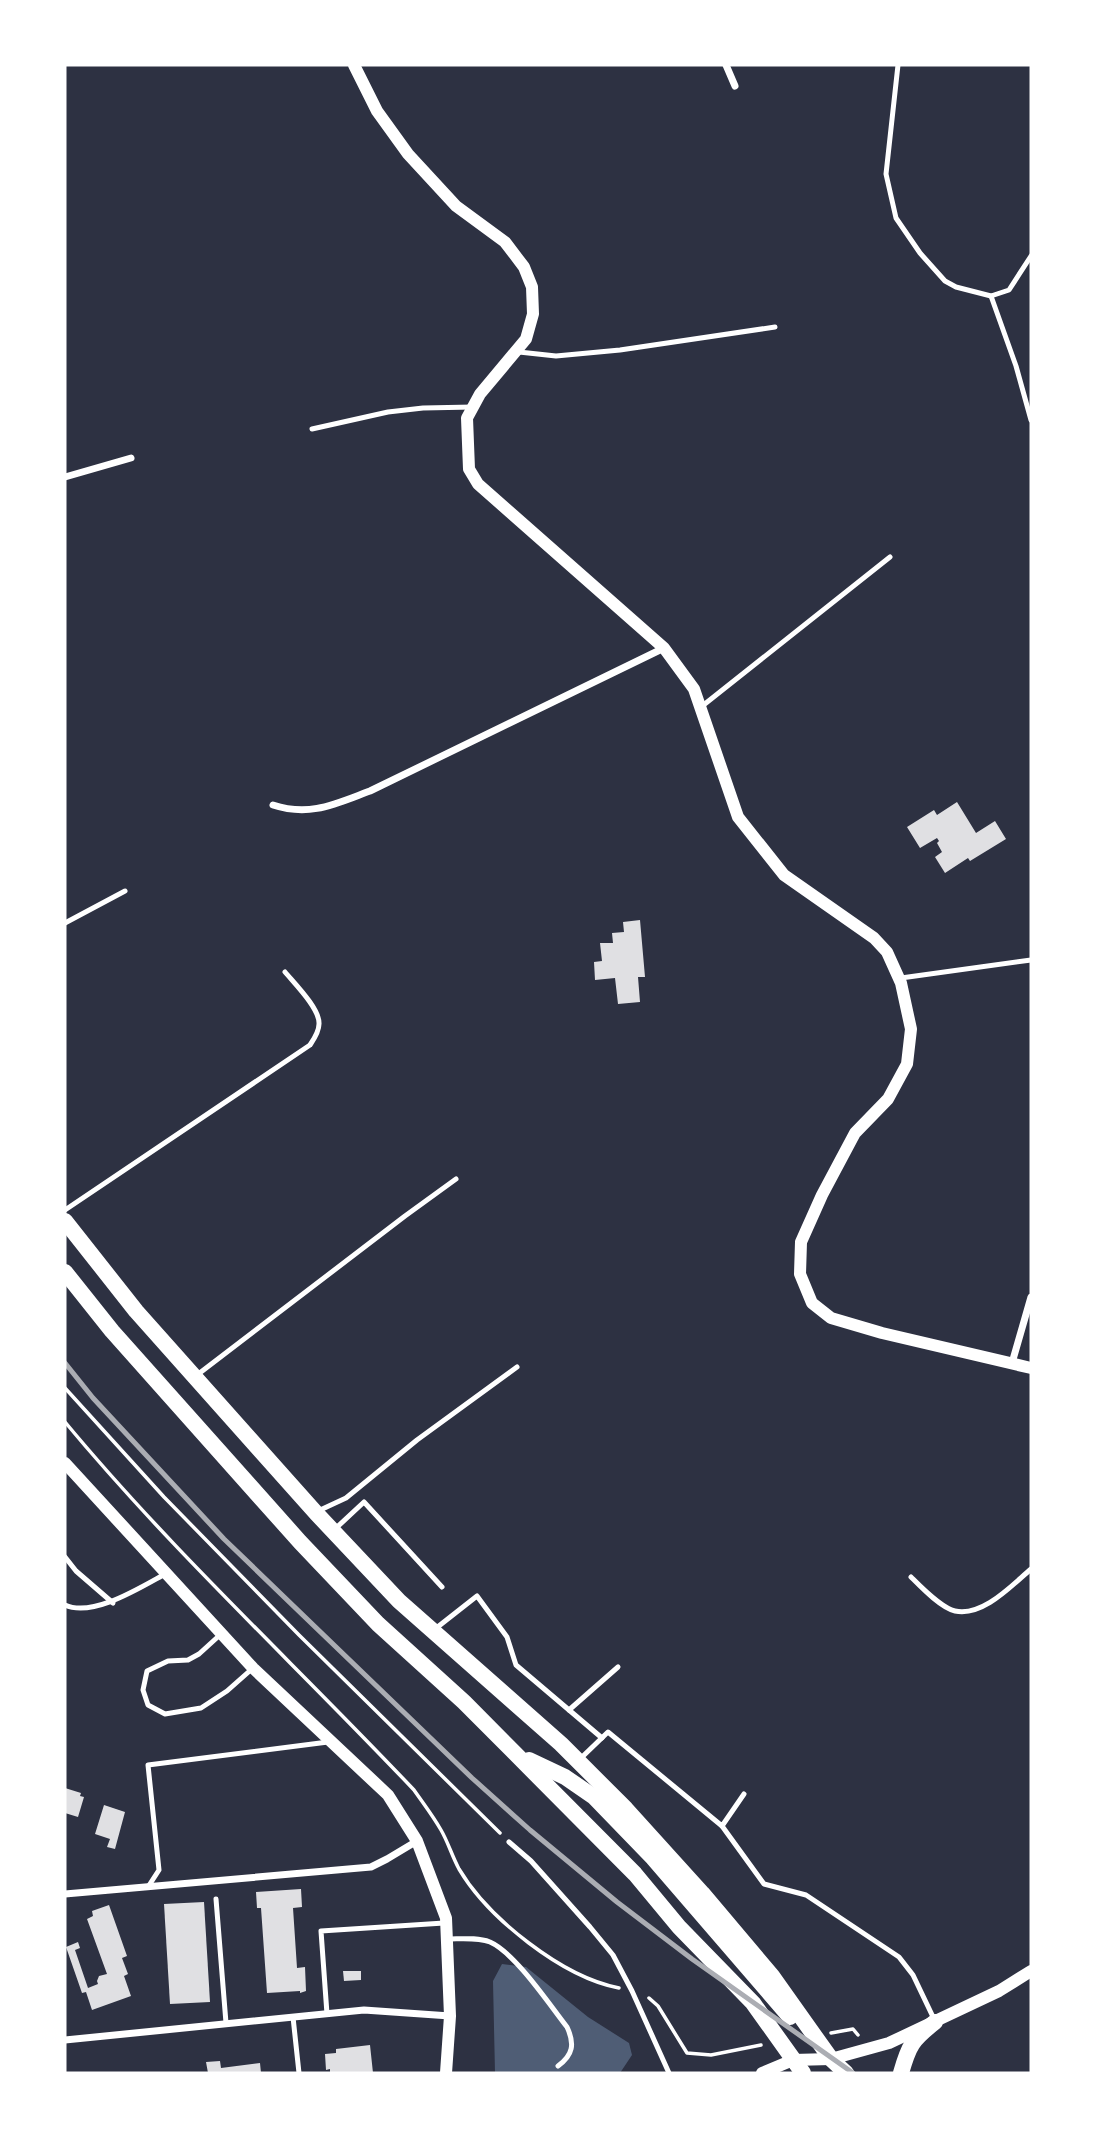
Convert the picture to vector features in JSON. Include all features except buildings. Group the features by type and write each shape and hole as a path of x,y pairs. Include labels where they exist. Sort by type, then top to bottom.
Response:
{"main road":[{"path":"65,1222 136,1311 332,1531 399,1601 578,1761 626,1809 772,1976 831,2059"},
{"path":"65,1272 112,1331 300,1542 378,1623 464,1702 635,1874 680,1927 752,2003 801,2069"},
{"path":"517,1755 565,1777 594,1797 653,1858 792,2019 846,2073"},
{"path":"901,2073 909,2045 935,2022"}],"street":[{"path":"354,65 377,111 408,154 456,206 505,242 524,267 532,287 533,314 526,339 480,394 466,423 469,469 478,484 664,648 694,689 738,817 784,875 874,939 887,953 898,978 911,1029 907,1064 888,1099 855,1133 801,1242 800,1274 812,1303 831,1318 882,1333 1031,1368"},
{"path":"726,65 735,86"},
{"path":"65,477 131,458"},
{"path":"272,805 290,811 306,810 329,806 370,790 664,648"},
{"path":"1012,1363 1031,1297"},
{"path":"65,1464 253,1668 388,1795 417,1841 446,1918 450,2016 446,2073"},
{"path":"65,1894 371,1867 417,1841"},
{"path":"762,2073 801,2069 889,2043 999,1991 1031,1971"},
{"path":"65,2040 365,2010 450,2016"},
{"path":"801,2069 831,2059"}],"lane":[{"path":"898,65 886,174 896,218 920,253 944,281 991,296 1009,290 1031,256"},
{"path":"991,296 1016,366 1031,420"},
{"path":"516,351 556,356 621,350 775,327"},
{"path":"312,429 388,412 473,407"},
{"path":"701,707 890,556"},
{"path":"65,923 125,891"},
{"path":"898,978 1031,960"},
{"path":"65,1210 310,1045 319,1023 316,1011 285,972"},
{"path":"194,1377 456,1179"},
{"path":"316,1513 346,1498 417,1440 517,1367"},
{"path":"332,1531 365,1502 442,1587"},
{"path":"65,1557 76,1571 113,1602"},
{"path":"911,1577 926,1592 954,1611 969,1611 991,1603 1031,1569"},
{"path":"65,1605 72,1608 113,1602 167,1573"},
{"path":"432,1631 477,1596 507,1637 516,1665 602,1738"},
{"path":"221,1634 200,1654 188,1660 168,1661 147,1671 143,1690 148,1705 165,1714 201,1708 227,1691 253,1668"},
{"path":"569,1710 618,1667"},
{"path":"578,1761 608,1732 722,1826 764,1884 806,1895 900,1957 913,1975 935,2022"},
{"path":"148,1887 159,1870 148,1765 332,1742"},
{"path":"722,1826 744,1794"},
{"path":"509,1842 531,1861 590,1927 621,1967 669,2073"},
{"path":"216,1899 226,2023"},
{"path":"327,2014 320,1931 446,1923"},
{"path":"447,1939 490,1942 508,1953 573,2038 566,2060 558,2066"},
{"path":"293,2017 299,2073"}],"path":[{"path":"65,1388 202,1536 509,1842"},
{"path":"65,1422 98,1462 189,1560 414,1790 441,1830 460,1870 482,1900 520,1936 569,1970 607,1986 642,1993 658,2006 687,2053 711,2055 736,2050"}],"water":[{"path":"502,1964 526,1967 588,2017 629,2043 632,2055 620,2073 495,2073 493,1981"}],"railway":[{"path":"65,1363 93,1398 224,1539 472,1778 617,1902 692,1959 853,2073"}]}
